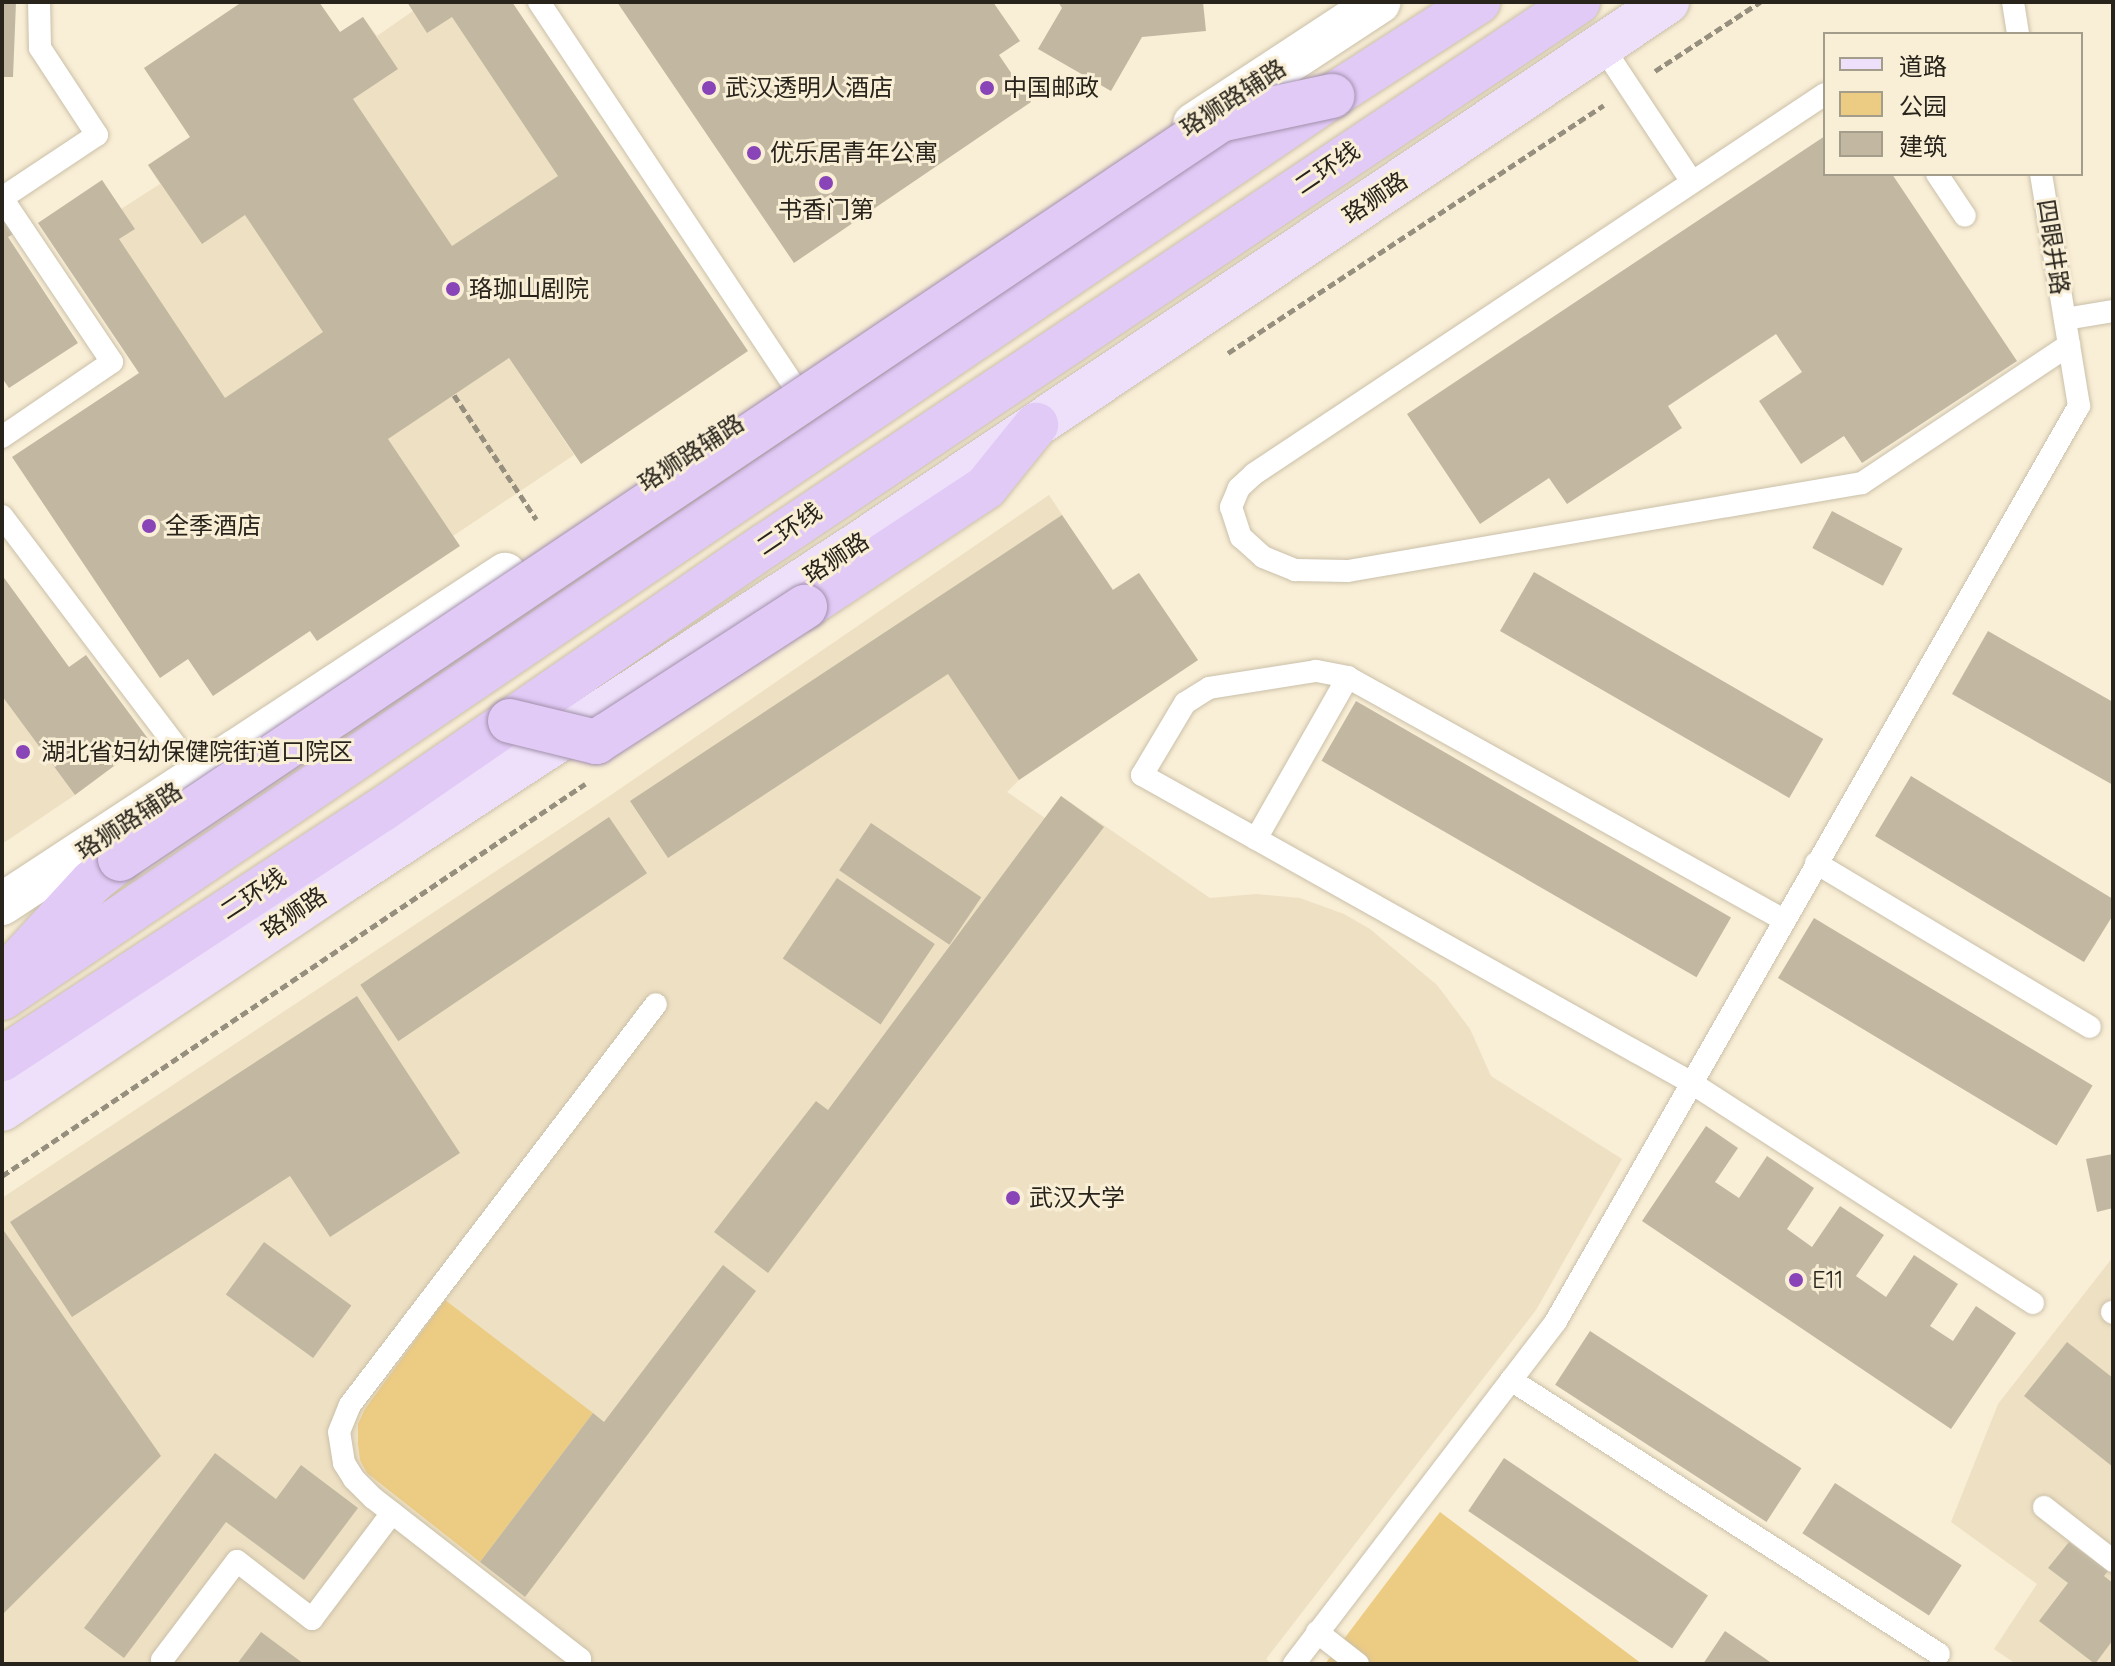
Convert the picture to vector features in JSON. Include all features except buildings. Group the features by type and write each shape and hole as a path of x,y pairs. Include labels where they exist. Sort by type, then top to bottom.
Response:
{"highway":[{"path":"4,974 1478,2"},
{"name":"二环线","path":"2,1059 1578,2"},
{"path":"4,974 92,882 120,859 1220,120 1332,96"},
{"path":"510,721 596,742 986,487 1036,425"}],"main road":[{"path":"4,974 1447,2"},
{"name":"珞狮路","path":"2,1109 1036,425 1667,2"}],"street":[{"name":"珞狮路辅路","path":"2,904 1380,2"}],"lane":[{"path":"2,437 112,362 2,198 97,135 40,48 39,2"},
{"path":"539,2 794,386"},
{"path":"2013,2 2018,32"},
{"path":"1602,46 1692,182"},
{"path":"1823,95 1254,474 1239,488 1231,507 1241,537 1263,557 1295,570 1348,571 1862,483 2069,345"},
{"path":"1938,176 1965,216"},
{"name":"四眼井路","path":"2041,176 2065,319 2113,311"},
{"path":"1294,1664 1556,1321 2079,406 2065,319"},
{"path":"2,516 198,775"},
{"path":"1784,920 1348,677 1316,671 1209,688 1185,703 1142,775 1690,1082 2033,1303"},
{"path":"1256,839 1348,677"},
{"path":"1816,863 2090,1027"},
{"path":"580,1664 580,1659 392,1513 354,1479 339,1447 342,1419 656,1004"},
{"path":"1511,1380 1939,1654"},
{"path":"2044,1507 2113,1561"},
{"path":"162,1660 237,1561 312,1619 392,1513"},
{"path":"1317,1632 1358,1664"}],"path":[{"path":"454,395 536,519"}],"shaded area":[{"name":"珞珈山剧院","path":"242,2 319,2 340,32 363,17 377,36 413,11 512,2 676,246 509,358 574,455 453,536 388,439 247,533 38,223 102,180 121,209 160,184 148,165 190,137 144,68"},
{"name":"武汉大学","path":"1049,495 1112,590 1139,573 1198,660 1019,780 1007,792 1045,818 1061,796 1210,898 1256,894 1300,898 1344,914 1370,929 1437,985 1470,1029 1491,1076 1622,1159 1536,1310 1266,1659 1272,1664 2,1664 2,1198 608,797"},
{"name":"湖北省妇幼保健院街道口院区","path":"2,696 75,795 2,844"},
{"path":"2113,1257 2113,1664 2016,1664 1994,1649 2037,1584 1951,1522 1998,1404"}],"green space":[{"path":"445,1300 593,1413 480,1562 367,1473 360,1460 358,1424 365,1409"},
{"path":"1440,1512 1642,1664 1325,1664"}],"place":[{"name":"武汉透明人酒店","path":"709,88"},
{"name":"中国邮政","path":"987,88"},
{"name":"优乐居青年公寓","path":"754,153"},
{"name":"书香门第","path":"826,183"},
{"name":"珞珈山剧院","path":"453,289"},
{"name":"全季酒店","path":"149,526"},
{"name":"湖北省妇幼保健院街道口院区","path":"23,752"},
{"name":"武汉大学","path":"1013,1198"},
{"name":"E11","path":"1796,1280"}]}
